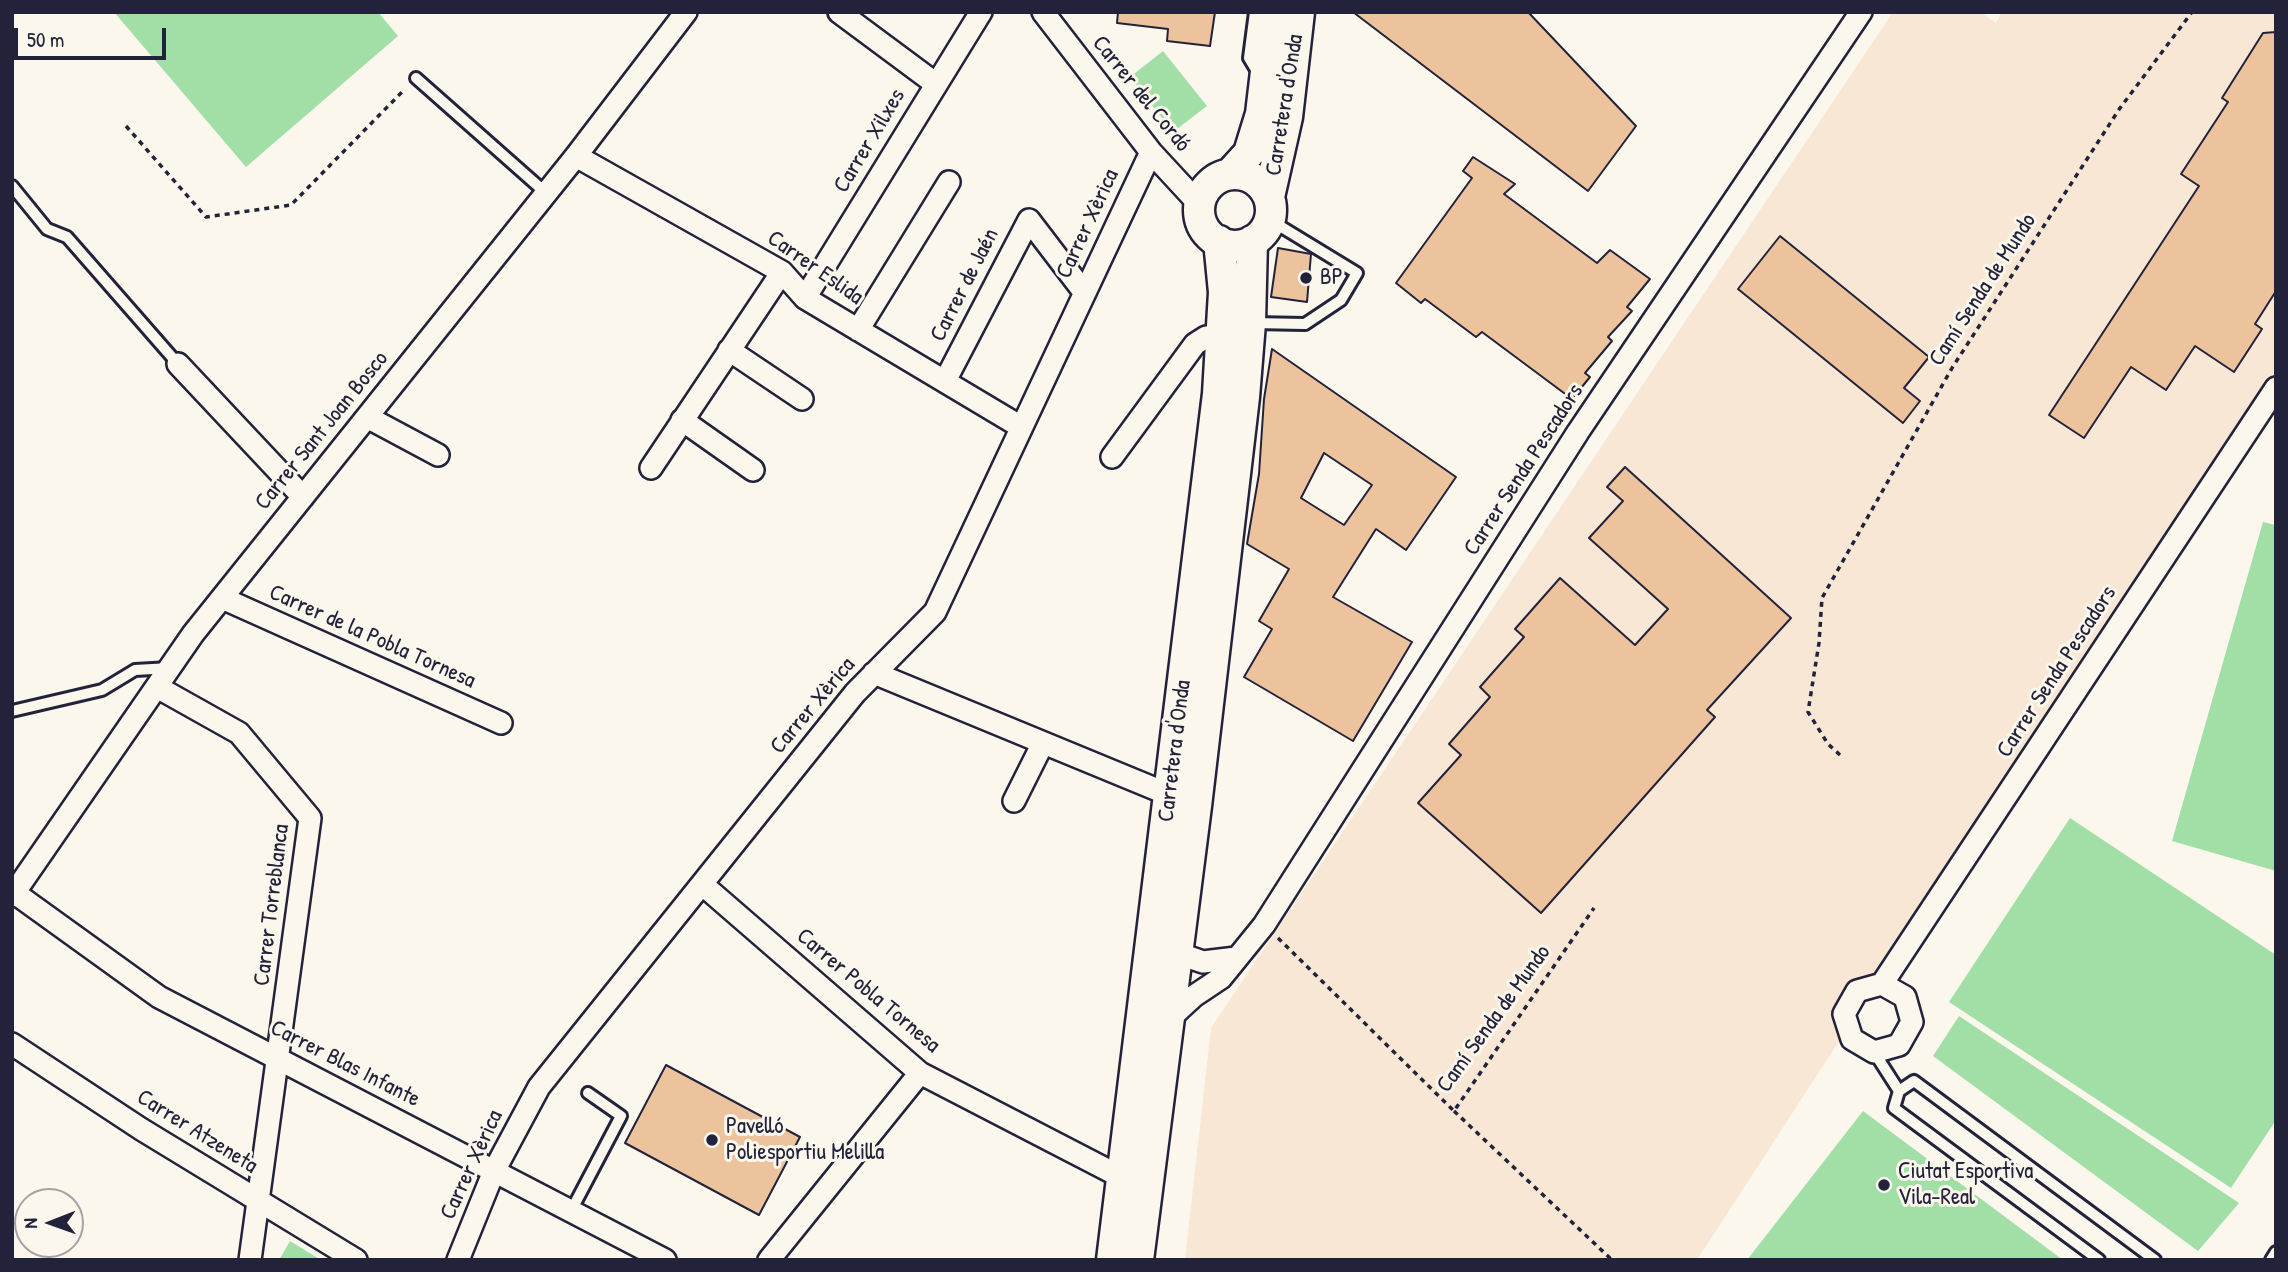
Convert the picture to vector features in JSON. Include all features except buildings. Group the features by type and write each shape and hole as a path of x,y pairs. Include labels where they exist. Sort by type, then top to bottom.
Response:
{"main road":[{"name":"Carretera d'Onda","path":"1230,174 1249,153 1261,114 1273,12"},
{"name":"Carretera d'Onda","path":"1138,1260 1242,410 1250,323 1264,220 1287,117 1299,12"},
{"path":"1242,174 1263,187 1264,220 1241,245 1230,245 1219,241 1204,226 1200,205 1210,185 1219,178 1242,174"},
{"name":"Carretera d'Onda","path":"1112,1260 1223,337 1224,292 1219,241"}],"street":[{"name":"Carrer Sant Joan Bosco","path":"13,893 222,598 576,156 686,12"},
{"path":"839,12 936,84"},
{"name":"Carrer Xilxes","path":"805,298 981,12"},
{"name":"Carrer del Cordó","path":"1044,12 1151,152 1200,205"},
{"name":"Carrer Senda Pescadors","path":"1168,1020 1194,996 1221,978 1264,925 1578,432 1861,12"},
{"name":"Carrer Xèrica","path":"458,1260 494,1171 539,1087 855,693 934,612 1151,152"},
{"name":"Carrer Eslida","path":"576,156 782,272 805,298 1021,427"},
{"path":"858,330 949,182"},
{"name":"Carrer de Jaén","path":"945,381 1029,219 1084,292"},
{"path":"651,468 782,272"},
{"path":"1112,457 1195,344 1206,337 1223,337"},
{"path":"729,350 802,399"},
{"path":"178,364 303,497"},
{"name":"Carrer Senda Pescadors","path":"1882,984 2276,388"},
{"path":"367,417 438,455"},
{"path":"682,421 753,470"},
{"name":"Carrer de la Pobla Tornesa","path":"222,598 501,723"},
{"path":"874,673 1170,795"},
{"name":"Carrer Torreblanca","path":"157,687 239,733 310,818 250,1260"},
{"path":"1014,801 1043,743"},
{"name":"Carrer Pobla Tornesa","path":"703,885 920,1073 1123,1178"},
{"name":"Carrer Blas Infante","path":"13,893 159,997 657,1258"},
{"path":"1177,953 1203,962 1236,958"},
{"path":"1882,984 1905,997 1912,1022 1899,1045 1874,1052 1852,1039 1844,1014 1857,991 1882,984"},
{"name":"Carrer Atzeneta","path":"12,1044 141,1129 356,1260"},
{"path":"769,1260 920,1073"}],"lane":[{"path":"1255,12 1249,58 1265,85"},
{"path":"416,78 546,193"},
{"path":"12,186 47,229 67,237 178,364"},
{"path":"1250,323 1305,324 1341,300 1357,273 1264,220"},
{"path":"12,711 102,690 135,670 170,668"},
{"path":"1874,1052 1899,1091"},
{"path":"2099,1260 1894,1108 1899,1091 1914,1081 2155,1260"},
{"path":"572,1212 621,1116 589,1093"},
{"path":"2271,1260 2276,1252"}],"path":[{"name":"Camí Senda de Mundo","path":"1840,755 1828,744 1808,712 1819,643 1822,598 1952,368 2120,108 2192,12"},
{"path":"126,126 206,217 290,205 416,78"},
{"name":"Camí Senda de Mundo","path":"1264,925 1454,1111 1594,908"},
{"path":"1454,1111 1612,1260"}],"shaded area":[{"path":"1893,12 1980,12 1996,23 2002,12 2276,12 2276,368 1697,1260 1185,1260 1211,1028"}],"green space":[{"path":"114,12 378,12 398,36 246,167"},
{"path":"1163,51 1207,106 1173,132 1130,77"},
{"path":"2263,522 2276,525 2276,871 2172,841"},
{"path":"2070,818 2276,955 2276,1120 2231,1188 1949,1002"},
{"path":"1959,1016 2239,1203 2198,1251 1933,1056"},
{"name":"Ciutat Esportiva Vila-Real","path":"1863,1111 2063,1260 1747,1260"},
{"path":"290,1241 321,1260 279,1260"}],"place":[{"name":"BP","path":"1306,278"},
{"name":"Pavelló Poliesportiu Melilla","path":"712,1140"},
{"name":"Ciutat Esportiva Vila-Real","path":"1884,1185"}]}
